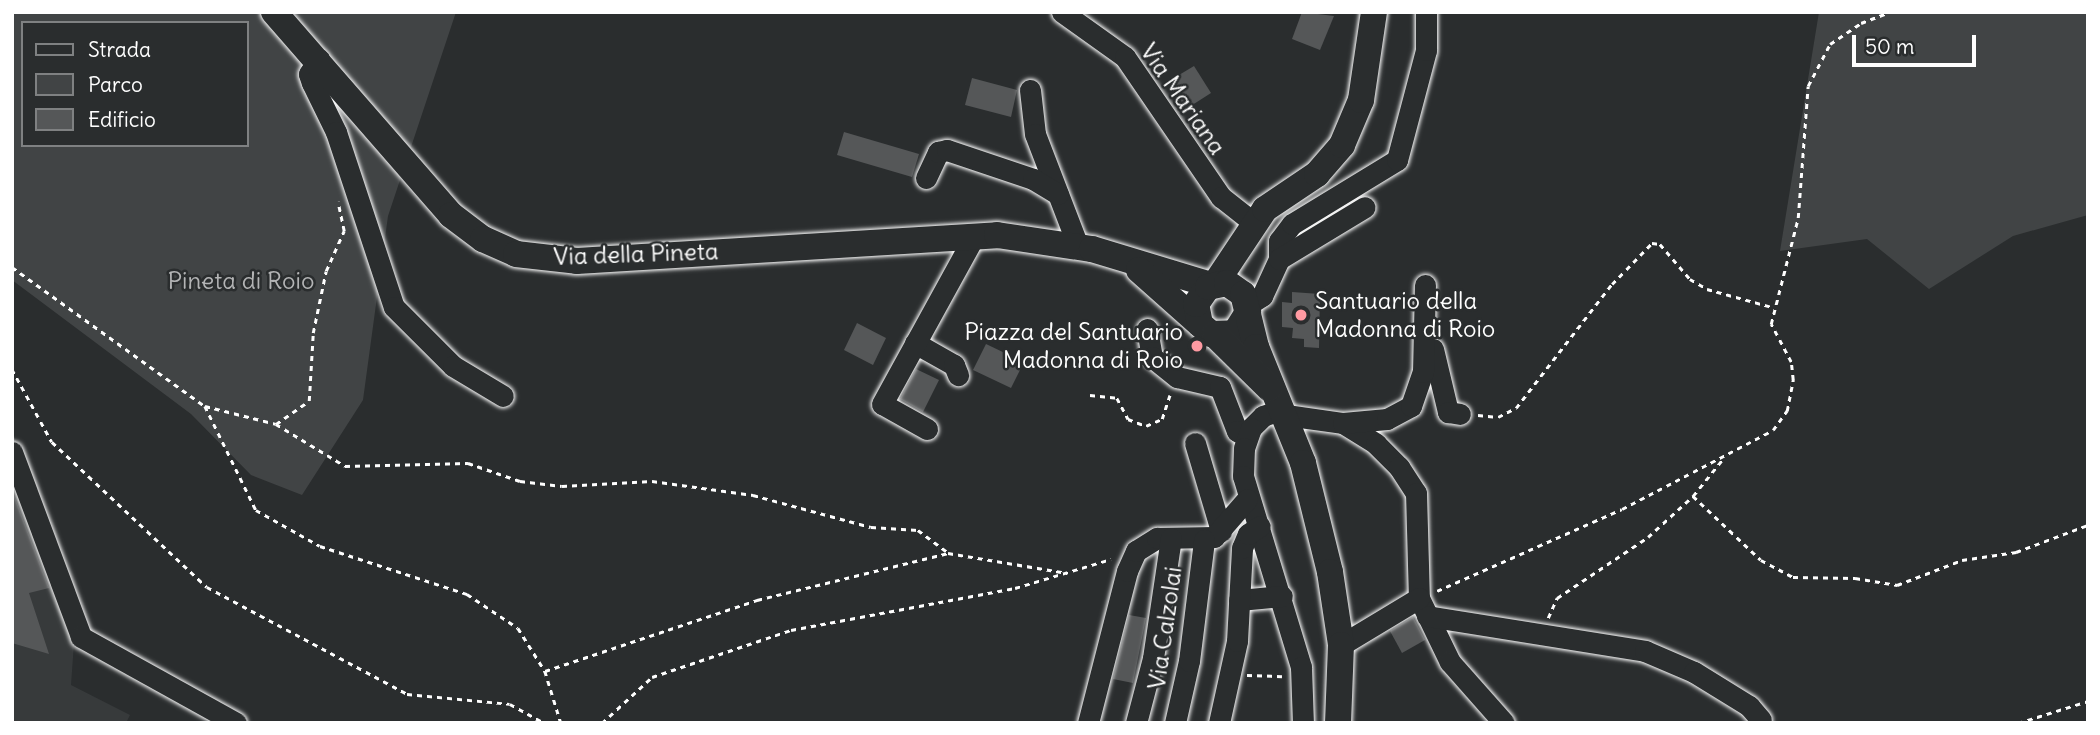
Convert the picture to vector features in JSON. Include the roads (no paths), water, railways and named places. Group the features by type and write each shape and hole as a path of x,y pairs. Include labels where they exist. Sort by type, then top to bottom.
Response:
{"main road":[{"name":"Via della Pineta","path":"274,12 319,59 451,215 483,239 516,254 577,261 975,235 1078,246 1213,284"},
{"path":"1282,407 1208,330 1196,304 1252,228 1283,193 1317,174 1342,145 1362,100 1374,12"},
{"path":"1252,228 1241,268 1256,347 1282,407 1312,496 1341,645 1338,723"},
{"name":"Via della Pineta","path":"1113,256 1142,272 1208,330"},
{"path":"1213,284 1231,284 1248,306"},
{"path":"1208,330 1239,330 1248,306"}],"street":[{"name":"Via Mariana","path":"1062,12 1125,57 1221,197 1252,228"},
{"path":"1248,306 1262,296 1279,258 1279,242 1292,224 1397,160 1426,50 1426,12"},
{"path":"319,59 309,74 336,132 394,307 453,366 503,396"},
{"path":"1030,90 1035,134 1078,246"},
{"path":"926,178 938,152 947,150 1024,176 1058,194"},
{"path":"1279,258 1365,207"},
{"path":"927,429 882,404 975,235"},
{"path":"1343,424 1387,419 1411,406 1423,372 1425,285"},
{"path":"1147,329 1151,355 1181,378 1220,387 1237,431 1247,437"},
{"path":"1425,331 1448,412 1460,414"},
{"path":"915,343 954,365 958,375"},
{"path":"1303,723 1303,677 1260,526 1247,499 1242,464 1247,437 1259,419 1282,407 1343,424 1376,443 1416,493 1423,607 1450,662 1504,723"},
{"path":"1195,443 1212,535"},
{"path":"12,452 81,637 236,723"},
{"path":"1088,723 1132,557 1149,541 1212,535 1247,499"},
{"path":"1219,723 1231,675 1242,548 1248,534 1260,526"},
{"name":"Via Calzolai","path":"1175,723 1212,535"},
{"path":"1136,723 1155,645 1171,538"},
{"path":"1239,600 1282,596"},
{"path":"1341,645 1423,607 1479,627 1547,632 1645,651 1724,690 1761,720"}],"place":[{"name":"Santuario della Madonna di Roio","path":"1301,315"},
{"name":"Piazza del Santuario Madonna di Roio","path":"1197,346"}],"park label":[{"name":"Pineta di Roio","path":"241,281"}]}
